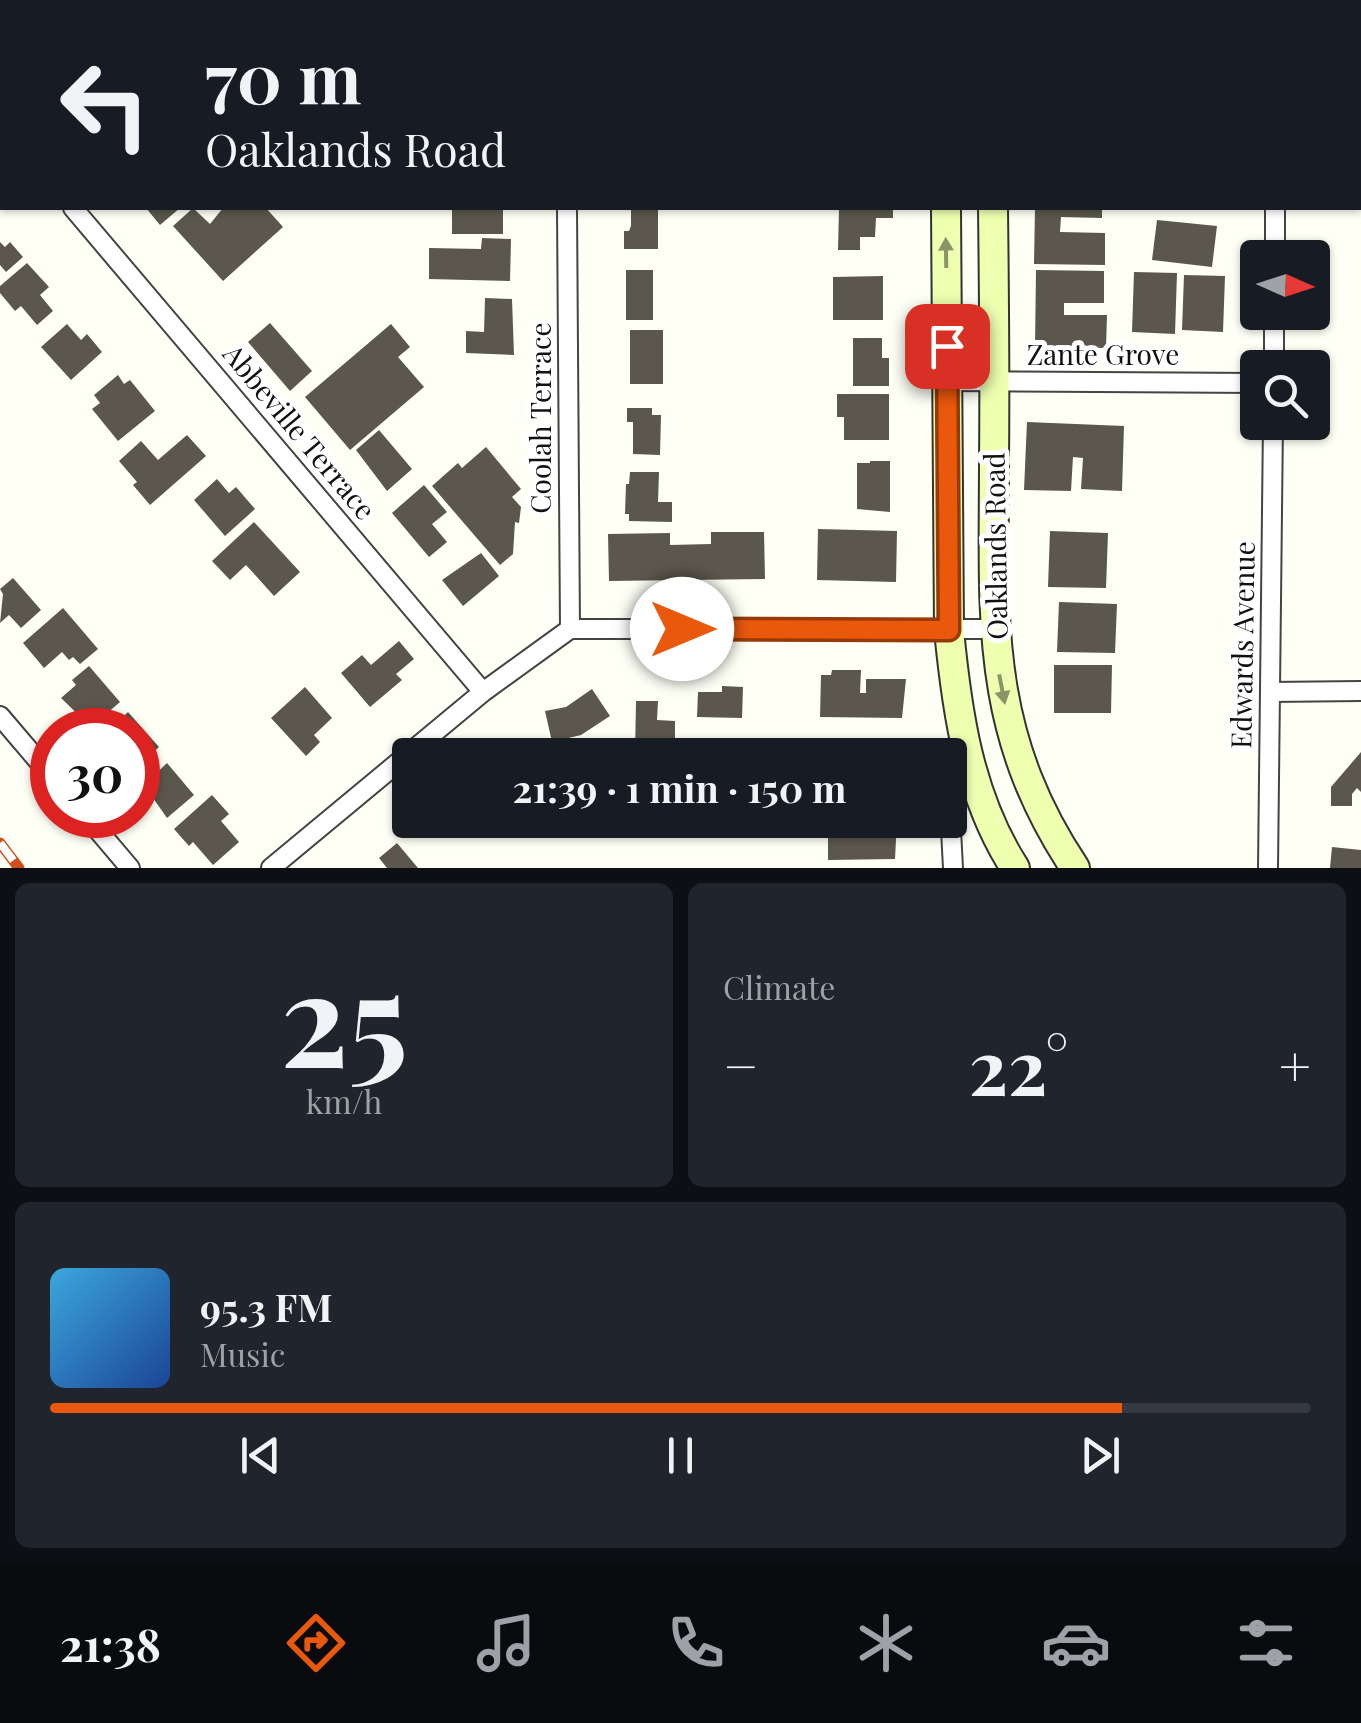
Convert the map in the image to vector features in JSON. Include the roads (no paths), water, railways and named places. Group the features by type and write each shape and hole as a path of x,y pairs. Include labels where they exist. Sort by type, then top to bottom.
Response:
{"main road":[{"name":"Oaklands Road","path":"946,210 949,630 962,732 980,799 1014,868"},
{"name":"Oaklands Road","path":"994,210 994,630 1011,732 1026,780 1050,830 1076,868"}],"street":[{"name":"Abbeville Terrace","path":"76,210 483,692"},
{"name":"Coolah Terrace","path":"566,210 570,628"},
{"path":"1274,240 1275,210"},
{"name":"Zante Grove","path":"948,381 1240,383"},
{"name":"Edwards Avenue","path":"1268,868 1273,440"},
{"path":"271,868 483,692 570,628 994,630"},
{"path":"1270,692 1361,691"},
{"path":"0,716 30,751"},
{"path":"105,838 130,868"},
{"path":"951,838 953,868"}],"railway":[{"path":"0,843 19,868"}]}
